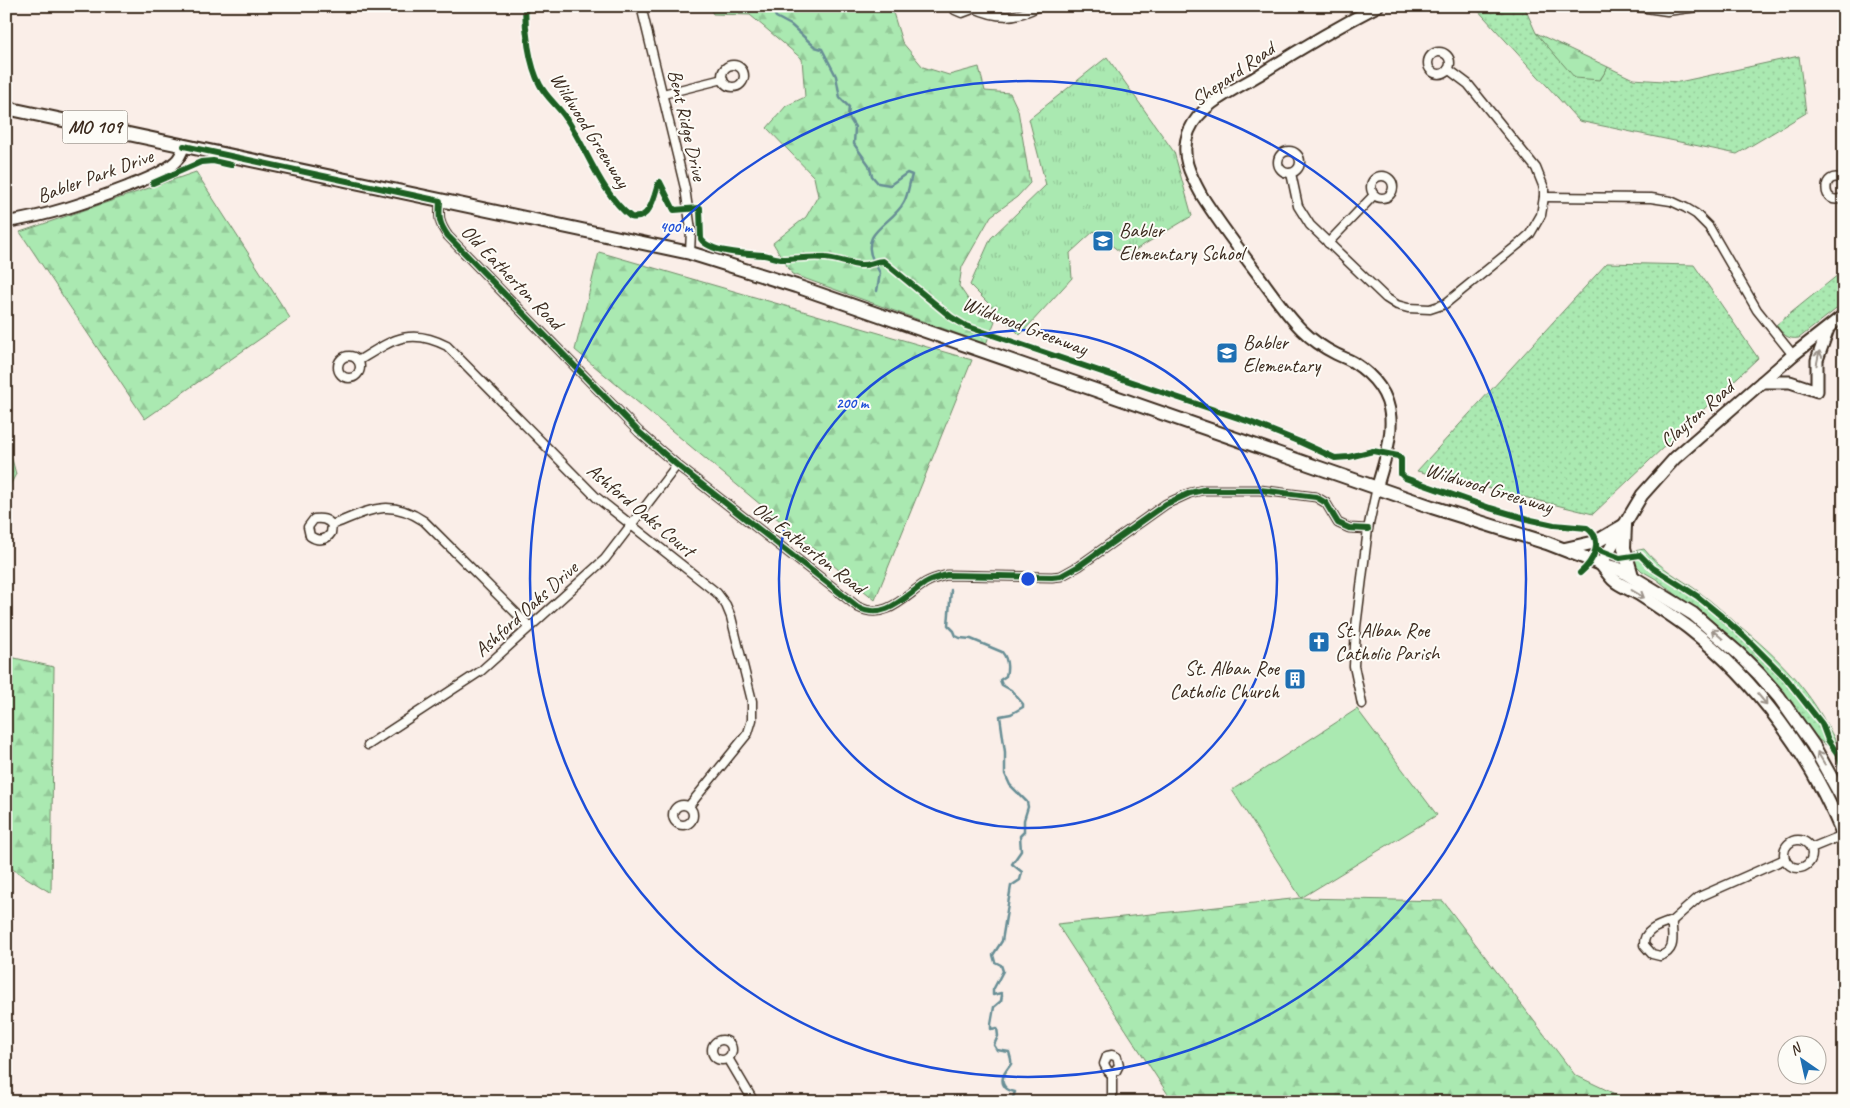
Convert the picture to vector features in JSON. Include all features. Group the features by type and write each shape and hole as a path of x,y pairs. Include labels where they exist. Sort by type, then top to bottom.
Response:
{"main road":[{"name":"MO 109","path":"6,108 690,253 813,291 1052,376 1432,507 1564,549 1601,564 1619,568 1693,614 1759,674 1779,697 1813,745 1844,801"},
{"name":"Clayton Road","path":"1601,564 1642,495 1675,458 1793,355 1844,315"},
{"path":"1762,382 1790,382 1816,391 1817,360 1828,327"},
{"path":"1564,549 1596,542 1625,525"},
{"path":"1625,525 1624,548 1632,576"},
{"name":"MO 109","path":"1601,564 1614,580 1664,610 1689,628 1710,645 1744,679 1783,726 1798,748 1822,789 1844,835"}],"street":[{"name":"Bent Ridge Drive","path":"641,6 689,208 691,230 690,253"},
{"path":"952,6 955,10 962,13 970,10 972,6 989,15 1001,16 1023,14 1039,6"},
{"name":"Shepard Road","path":"1362,704 1354,666 1357,610 1368,528 1387,453 1391,430 1391,415 1382,390 1374,378 1353,362 1317,343 1290,317 1202,196 1193,180 1185,153 1186,140 1192,125 1213,104 1314,40 1378,6"},
{"path":"1632,6 1667,11 1705,6"},
{"path":"1291,173 1295,194 1303,215 1315,231 1392,302 1408,308 1430,308 1452,300 1530,234 1541,215 1544,198 1541,178 1531,161 1468,84 1448,69"},
{"path":"663,94 723,79"},
{"name":"Babler Park Drive","path":"6,222 56,212 142,181 164,171 175,163 181,156 184,146"},
{"path":"1844,180 1839,178 1832,179 1826,188 1828,195 1833,199 1844,197"},
{"path":"1328,244 1374,195"},
{"path":"1544,198 1651,198 1671,201 1696,214 1709,227 1757,310 1793,355"},
{"name":"Old Eatherton Road","path":"440,201 439,218 441,226 448,236 638,432 677,465 864,610 874,612 891,608 900,604 926,582 936,577 947,575 1060,576 1079,566 1166,504 1190,493 1203,490 1260,490 1316,497 1326,503 1338,523 1349,528 1368,528"},
{"name":"Ashford Oaks Court","path":"358,361 388,342 407,337 429,337 447,346 596,497 631,527 717,593 726,605 731,617 752,701 752,720 748,733 689,806"},
{"name":"Ashford Oaks Drive","path":"368,746 481,671 605,559 677,465"},
{"path":"332,525 372,509 382,507 392,507 412,513 424,521 529,626"},
{"path":"1811,848 1844,835"},
{"path":"1794,840 1804,841 1811,848 1812,857 1804,867 1795,867 1785,859 1785,849 1794,840"},
{"path":"1672,920 1673,944 1671,949 1660,956 1652,954 1644,945 1645,938 1657,926 1672,920 1698,897 1785,859"},
{"path":"728,1058 754,1102"},
{"path":"1112,1073 1112,1102"}],"green space":[{"path":"709,6 891,6 902,42 923,67 949,75 979,67 985,91 1010,93 1018,110 1030,183 1017,197 991,216 962,267 959,286 972,305 995,321 986,344 792,274 773,243 806,217 818,196 814,177 767,128 786,106 805,97 802,59 750,15 713,14"},
{"path":"1474,6 1524,6 1536,33 1600,80 1608,67 1633,79 1679,82 1799,56 1806,113 1737,154 1579,121"},
{"path":"1536,33 1608,67 1600,80 1575,78"},
{"path":"1107,57 1174,152 1192,216 1125,256 1094,231 1070,253 1072,278 1020,335 970,285 991,238 1046,185 1029,119"},
{"path":"196,172 290,318 145,419 20,232"},
{"path":"599,252 972,360 875,600 575,350"},
{"path":"1607,263 1694,265 1758,358 1593,514 1417,471"},
{"path":"1844,270 1844,303 1799,338 1791,338 1783,334 1776,325"},
{"path":"6,437 16,474 6,493"},
{"path":"1644,549 1662,567 1698,591 1767,649 1805,691 1836,742 1826,745 1819,740 1706,618 1656,579 1642,571 1634,563 1629,552"},
{"path":"6,656 54,667 51,893 6,865"},
{"path":"1357,709 1437,815 1301,898 1232,790"},
{"path":"1301,898 1443,901 1575,1075 1632,1102 1173,1102 1057,924"}],"waterway":[{"path":"771,6 776,17 791,25 815,47 822,49 836,76 840,98 849,107 848,116 855,127 854,144 869,165 872,176 878,183 890,185 907,173 912,175 907,196 899,210 879,228 870,242 873,260"},
{"path":"875,264 880,273 877,291"},
{"path":"951,590 948,625 956,636 971,639 1002,652 1007,667 1006,676 1000,680 1002,685 1011,690 1023,704 1023,707 1011,714 1000,716 1005,752 1005,774 1010,785 1027,802 1028,807 1024,820 1024,832 1020,836 1021,851 1012,864 1022,872 1020,880 1011,886 1002,941 993,955 995,962 1001,965 1003,971 993,990 993,995 1001,993 1002,995 1001,1001 994,1007 991,1029 997,1028 998,1036 994,1045 997,1050 1009,1052 1011,1058 1011,1064 1003,1078 1005,1087 1015,1092 1011,1102"}],"cycle path":[{"name":"Wildwood Greenway","path":"525,6 528,47 540,85 574,130 611,196 631,217 637,217 647,212 660,182 674,210 700,208 701,239 706,244 721,250 781,259 821,257 863,265 883,261 951,317 966,326 1250,422 1335,458 1349,457 1373,451 1398,456 1401,459 1401,474 1405,478 1490,508 1531,520 1554,525 1587,528 1592,533 1596,545 1593,557 1580,573"},
{"path":"184,146 440,201 440,219 442,227 448,236 639,432 677,465 858,607 868,611 877,611 894,606 925,583 947,575 1061,576 1079,566 1166,504 1190,493 1203,490 1260,490 1316,497 1326,503 1338,523 1349,528 1368,529"},
{"path":"153,183 201,162 213,161 231,165"},
{"path":"1597,549 1620,558 1640,555 1653,568 1697,596 1745,637 1786,678 1822,724 1844,770"}],"place":[{"name":"Babler Elementary School","path":"1103,241"},
{"name":"Babler Elementary","path":"1227,353"},
{"name":"St. Alban Roe Catholic Parish","path":"1319,642"},
{"name":"St. Alban Roe Catholic Church","path":"1295,679"}]}
